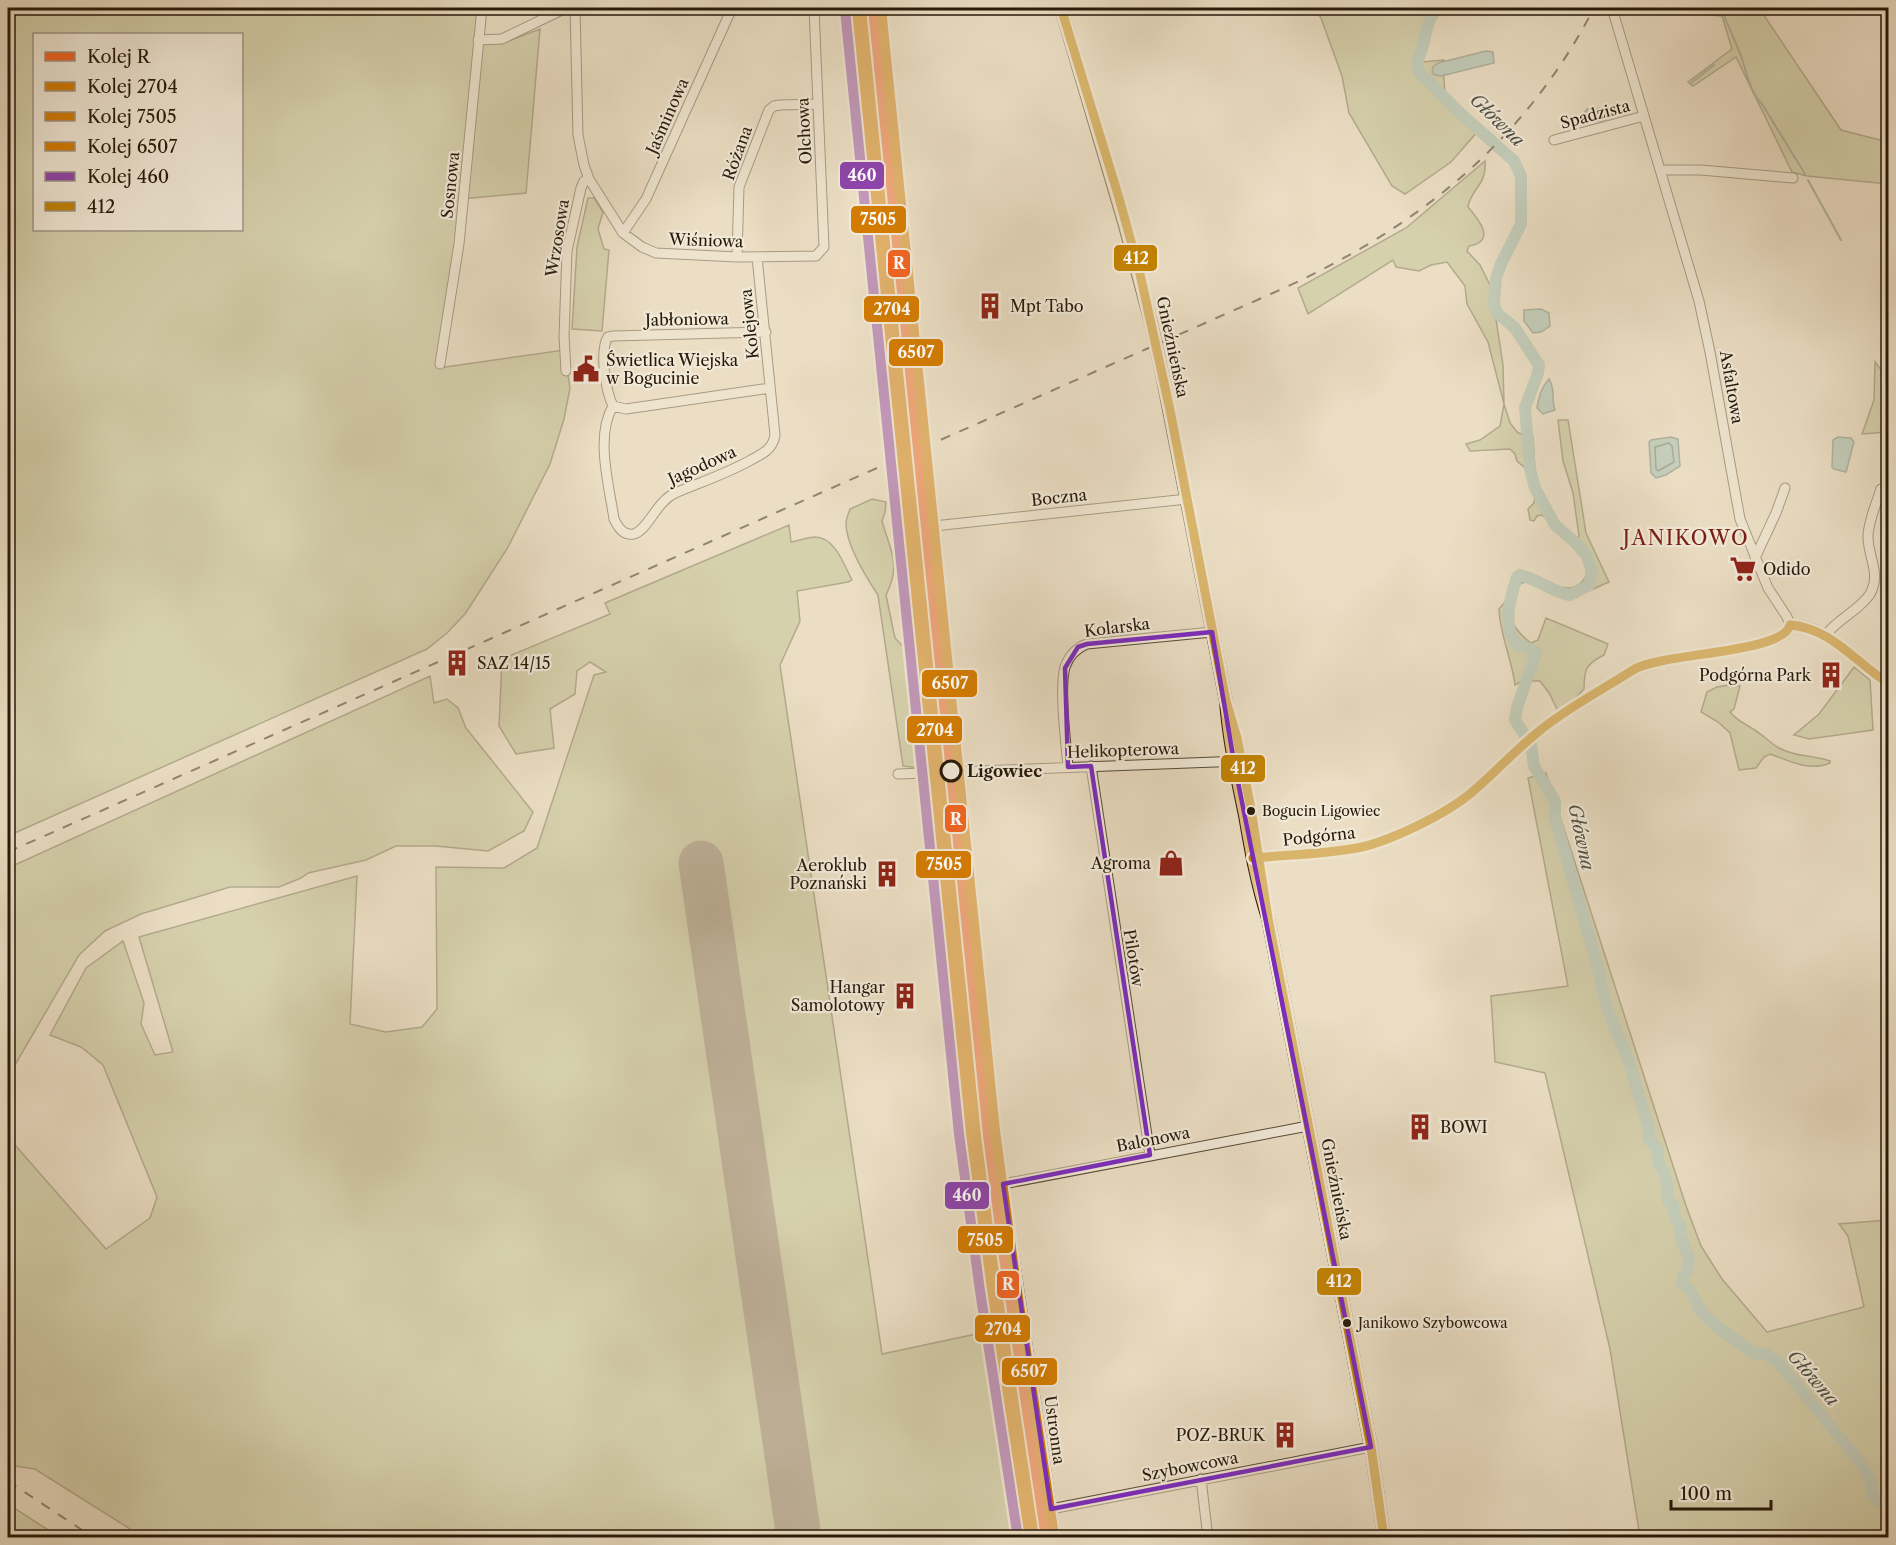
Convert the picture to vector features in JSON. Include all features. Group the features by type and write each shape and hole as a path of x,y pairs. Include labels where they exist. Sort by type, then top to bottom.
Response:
{"main road":[{"name":"Gnieźnieńska","path":"1061,8 1124,222 1160,364 1226,701 1235,729 1238,762 1371,1447 1384,1538"}],"street":[{"name":"Sosnowa","path":"440,364 459,244 482,8"},
{"path":"478,40 502,39 566,8"},
{"path":"576,8 578,135 589,179"},
{"name":"Jaśminowa","path":"623,233 646,199 732,8"},
{"name":"Olchowa","path":"814,8 824,247 821,252"},
{"name":"Asfaltowa","path":"1612,8 1699,301 1737,510 1768,588 1790,625"},
{"name":"Różana","path":"737,257 739,187 769,110 780,105 818,104"},
{"name":"Spadzista","path":"1554,140 1644,116"},
{"path":"1660,170 1701,170 1793,178"},
{"name":"Wiśniowa","path":"589,179 623,233 642,247 656,253 758,257 816,256 821,252"},
{"name":"Wrzosowa","path":"566,371 564,336 567,251 581,188 584,181 589,179"},
{"name":"Kolejowa","path":"758,257 770,388"},
{"name":"Jabłoniowa","path":"613,406 606,384 604,347 608,337 766,332"},
{"path":"613,406 626,409 770,388"},
{"name":"Jagodowa","path":"613,406 607,416 604,448 614,519 618,529 629,534 637,533 643,528 661,502 673,494 724,474 767,450 775,435 770,388"},
{"path":"1755,558 1785,488"},
{"path":"1825,636 1830,628 1865,600 1874,584 1876,569 1868,547 1868,537 1869,526 1881,489"},
{"name":"Boczna","path":"934,526 1187,499"},
{"path":"1790,625 1802,626 1825,636 1888,683"},
{"name":"Podgórna","path":"1256,857 1357,848 1389,838 1458,803 1556,718 1637,668 1650,663 1757,645 1783,636 1790,625"},
{"name":"Kolarska","path":"1068,767 1063,683 1065,668 1078,647 1087,644 1212,632"},
{"name":"Helikopterowa","path":"898,774 1238,762"},
{"name":"Pilotów","path":"1091,766 1150,1155"},
{"name":"Balonowa","path":"1003,1184 1308,1126"},
{"name":"Ustronna","path":"1003,1184 1056,1538"},
{"name":"Szybowcowa","path":"1052,1509 1371,1447"},
{"path":"1201,1479 1208,1538"}],"highlighted area":[{"path":"1212,632 1234,762 1371,1447 1051,1509 1003,1184 1150,1155 1091,766 1068,767 1065,668 1078,647 1087,644"}],"green space":[{"path":"8,8 478,8 474,41 503,43 540,29 526,193 461,199 438,368 564,350 570,388 564,419 550,464 507,549 465,614 427,649 8,836"},
{"path":"1314,8 1438,8 1429,26 1421,62 1444,60 1444,86 1449,101 1479,130 1451,162 1405,194 1392,186 1349,113 1342,76 1321,18"},
{"path":"1646,8 1759,8 1841,130 1888,142 1888,184 1807,176 1792,172 1736,57 1693,86 1688,82 1732,49 1722,16 1644,10"},
{"path":"1485,161 1484,176 1472,195 1468,207 1481,224 1484,235 1482,240 1469,246 1467,251 1480,265 1491,287 1503,365 1504,404 1488,342 1467,304 1465,286 1447,262 1431,265 1419,271 1396,267 1393,260 1308,314 1298,288 1406,228"},
{"path":"588,198 594,198 603,212 598,229 604,249 609,250 602,331 572,329 577,247"},
{"path":"1875,362 1888,379 1888,432 1862,434 1874,400"},
{"path":"1504,404 1510,423 1518,433 1533,437 1535,473 1539,486 1561,528 1576,539 1579,536 1573,493 1563,461 1558,420 1568,420 1586,533 1609,582 1572,596 1560,595 1526,582 1518,586 1515,591 1511,609 1512,622 1531,643 1538,640 1546,618 1608,644 1604,655 1593,661 1587,668 1584,689 1574,700 1558,711 1540,681 1522,681 1515,685 1499,609 1507,600 1515,573 1521,570 1552,584 1570,588 1585,578 1586,563 1577,550 1544,516 1537,516 1534,521 1530,520 1528,509 1534,503 1535,496 1525,468 1517,461 1510,449 1470,451 1466,444 1480,440 1500,426"},
{"path":"872,499 886,502 882,521 894,565 891,584 886,595 895,638 915,659 920,697 918,712 911,720 919,768 903,766 878,595 858,560 847,532 846,521 850,509"},
{"path":"789,525 791,542 815,537 828,542 838,553 852,580 797,591 800,621 780,665 882,1354 1000,1329 1031,1537 132,1537 130,1529 35,1469 8,1465 8,1137 106,1249 150,1218 157,1197 103,1065 81,1047 50,1035 86,968 123,941 144,1003 141,1024 155,1055 173,1052 139,937 357,876 350,1024 386,1032 422,1027 437,1009 436,867 504,868 537,848 594,675 606,672 590,662 577,671 575,694 550,709 554,748 516,754 499,726 502,659 610,614 605,603"},
{"path":"1854,667 1870,680 1873,730 1809,739 1794,735 1819,714"},
{"path":"430,676 434,703 447,699 458,708 466,728 533,812 524,831 488,851 436,846 396,846 366,860 308,873 279,887 230,887 141,914 105,931 79,955 8,1077 8,868"},
{"path":"1729,685 1740,686 1734,709 1730,712 1738,719 1785,751 1824,759 1830,763 1807,766 1770,754 1764,757 1756,768 1739,770 1730,733 1718,722 1701,712 1707,692"},
{"path":"1546,773 1686,1206 1701,1246 1722,1279 1767,1332 1864,1307 1848,1236 1839,1224 1888,1220 1888,1537 1640,1537 1610,1349 1545,1073 1495,1062 1491,996 1568,986 1528,778"},
{"path":"8,1504 59,1537 8,1537"}],"water":[{"path":"1486,51 1493,52 1494,63 1441,76 1432,73 1433,67 1438,63"},
{"path":"1609,108 1615,116 1601,121 1590,122 1585,112 1587,109"},
{"path":"1541,309 1549,313 1550,326 1541,332 1533,333 1524,321 1524,310"},
{"path":"1549,379 1555,410 1543,414 1537,408 1541,392"},
{"path":"1671,437 1678,439 1680,466 1656,478 1651,473 1649,442"},
{"path":"1838,437 1851,438 1854,442 1846,472 1832,467 1833,440"}],"waterway":[{"name":"Główna","path":"1436,8 1428,24 1417,63 1419,72 1459,112 1514,161 1521,176 1521,224 1496,278 1494,304 1497,313 1515,328 1539,365 1525,408 1530,469 1535,488 1555,525 1587,556 1592,572 1589,585 1570,595 1527,577 1520,575 1517,577 1510,603 1509,628 1516,644 1536,653 1515,720 1531,745 1534,766 1555,801 1555,818 1598,967 1606,1005 1629,1062 1649,1130 1648,1138 1658,1150 1658,1162 1667,1182 1667,1200 1673,1204 1675,1217 1680,1225 1682,1241 1689,1258 1682,1283 1689,1289 1702,1313 1720,1329 1755,1354 1766,1354 1778,1362 1860,1462 1871,1481 1872,1495 1886,1508 1888,1516"},
{"path":"1721,8 1754,94 1805,174"},
{"path":"1691,83 1714,65"},
{"path":"1808,180 1841,240"}],"runway":[{"path":"701,863 799,1538"}],"railway":[{"path":"8,852 1324,269 1372,242 1417,212 1459,179 1498,142 1534,102 1566,57 1594,8"},
{"path":"8,1481 94,1538"}],"rail line":[{"name":"R","path":"873,8 988,1135 1046,1538"},
{"name":"6507","path":"881,8 995,1131 1054,1536"},
{"name":"7505","path":"857,9 971,1133 1030,1538"},
{"name":"2704","path":"861,9 976,1136 1034,1538"},
{"name":"460","path":"845,10 959,1134 980,1291 1018,1538"}],"transit line":[{"name":"412","path":"1061,8 1140,274 1170,410 1226,701 1237,738 1251,809 1268,918 1371,1447 1384,1538"},
{"name":"412","path":"1790,625 1805,627 1830,639 1888,683"},
{"name":"412","path":"1253,858 1357,848 1385,840 1432,818 1460,801 1549,723 1633,670 1669,659 1767,642 1782,635 1790,625"}],"place":[{"name":"Mpt Tabo","path":"990,306"},
{"name":"Świetlica Wiejska w Bogucinie","path":"586,369"},
{"name":"Odido","path":"1743,569"},
{"name":"SAZ 14/15","path":"457,663"},
{"name":"Podgórna Park","path":"1831,675"},
{"name":"Ligowiec","path":"951,771"},
{"name":"Bogucin Ligowiec","path":"1251,811"},
{"name":"Agroma","path":"1171,863"},
{"name":"Aeroklub Poznański","path":"887,874"},
{"name":"Hangar Samolotowy","path":"905,996"},
{"name":"BOWI","path":"1420,1127"},
{"name":"Janikowo Szybowcowa","path":"1347,1323"},
{"name":"POZ-BRUK","path":"1285,1435"}],"district":[{"name":"JANIKOWO","path":"1686,538"}]}
